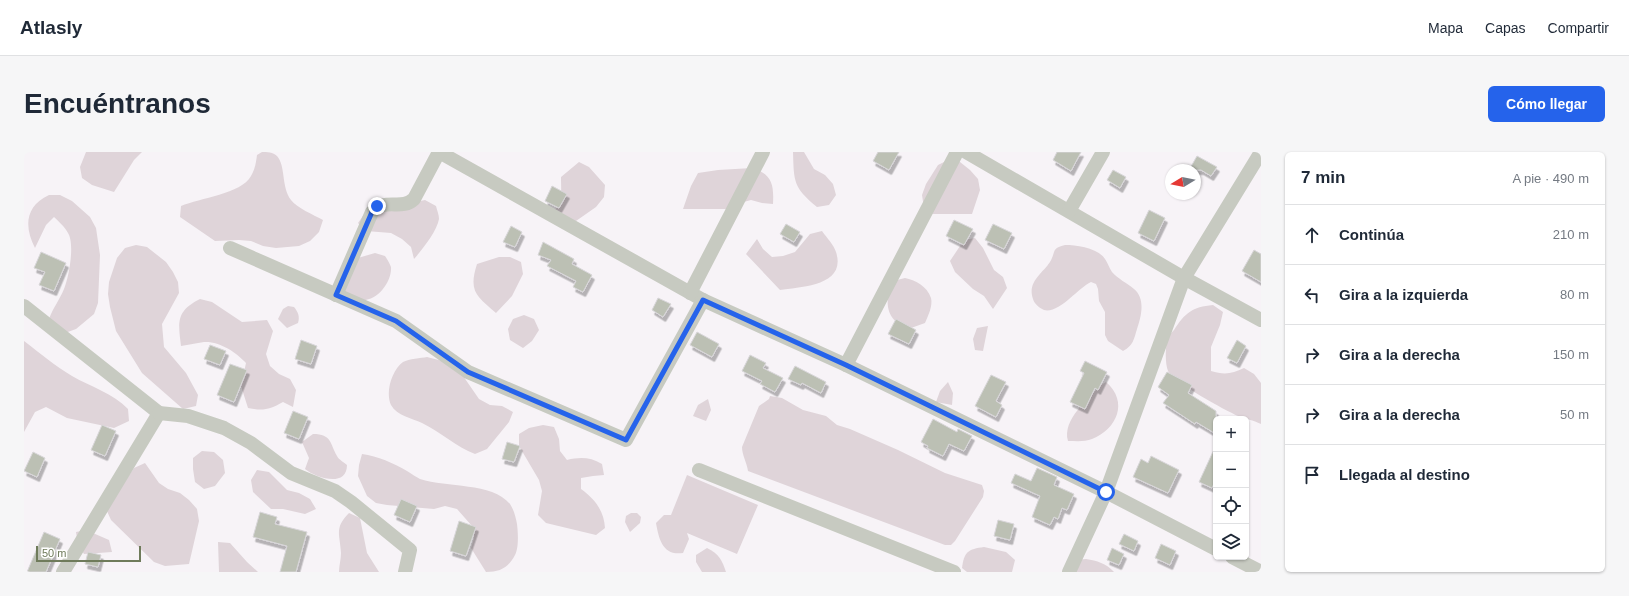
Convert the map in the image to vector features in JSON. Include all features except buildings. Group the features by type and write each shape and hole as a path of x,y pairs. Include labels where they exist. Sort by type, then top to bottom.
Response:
{"street":[{"path":"336,295 372,212 377,206 382,204 410,203 414,199 439,152 703,300 846,365 1106,492 1213,547"},
{"path":"690,293 763,152"},
{"path":"846,365 956,152"},
{"path":"966,152 1184,278 1261,320"},
{"path":"1069,211 1103,152"},
{"path":"1069,572 1106,492 1184,278 1261,152"},
{"path":"230,248 396,321 468,372 626,440 703,300"},
{"path":"24,306 159,413 188,416 224,428 251,443 291,473 335,491 351,502 410,550 405,572"},
{"path":"63,572 159,413"},
{"path":"699,470 954,572"},
{"path":"1238,560 1261,572"}],"shaded area":[{"path":"86,152 142,152 134,160 114,192 92,185 82,178 80,167"},
{"path":"262,152 274,154 280,160 286,189 291,200 301,209 323,220 319,232 310,241 299,246 276,248 263,246 251,241 215,241 180,217 181,206 219,195 239,187 246,182 251,176 257,155"},
{"path":"793,152 804,152 814,169 825,175 833,184 836,195 829,205 817,207 799,189 795,177"},
{"path":"948,160 960,162 978,179 980,190 972,214 933,214 924,208 922,195 926,184 938,165"},
{"path":"579,162 589,167 605,185 604,197 596,207 576,221 547,216 559,204 561,195 561,177"},
{"path":"752,168 759,170 768,177 772,185 773,204 751,200 740,203 731,209 683,209 691,186 698,173"},
{"path":"49,195 60,195 72,201 90,217 96,228 100,255 98,303 94,314 76,329 65,333 49,319 68,277 71,252 70,238 65,229 54,217 46,225 35,248 31,240 28,225 31,211 35,205"},
{"path":"425,200 436,206 439,219 432,235 414,259 411,247 402,239 391,233 366,231 358,223 365,213"},
{"path":"822,231 835,249 838,263 835,272 829,278 820,283 799,288 780,290 746,254 757,239 763,249 772,257 783,256 795,252 810,234"},
{"path":"975,238 983,248 994,270 1003,277 1007,288 993,309 984,296 973,289 955,272 950,261 964,240"},
{"path":"136,245 147,247 166,262 178,282 179,293 162,324 164,347 186,373 198,395 196,406 183,409 142,373 116,331 108,294 109,282 117,258 125,248"},
{"path":"1065,245 1081,247 1102,255 1114,274 1138,293 1142,308 1140,319 1133,342 1123,351 1108,341 1105,335 1105,312 1099,301 1096,284 1091,282 1062,304 1050,310 1042,309 1034,301 1032,288 1036,279 1052,259 1054,251"},
{"path":"375,253 385,256 391,267 389,279 382,290 373,297 362,300 339,291 351,260"},
{"path":"499,257 510,257 521,262 523,274 512,296 496,313 476,293 474,287 474,273 477,264"},
{"path":"905,278 913,280 924,287 931,298 930,311 925,323 911,328 899,324 894,320 888,304 889,292 893,281"},
{"path":"200,299 212,302 242,322 267,320 273,331 266,354 270,366 279,374 290,379 296,390 293,407 283,402 266,409 248,408 241,386 246,363 242,359 227,348 215,343 204,342 181,346 179,330 180,318 186,308"},
{"path":"1213,305 1223,312 1220,325 1211,347 1211,371 1228,373 1236,372 1244,368 1254,374 1261,383 1261,424 1249,419 1249,416 1238,416 1189,389 1168,371 1166,364 1166,350 1168,337 1186,315 1194,309"},
{"path":"288,306 294,307 298,312 299,318 298,323 287,328 278,319 283,309"},
{"path":"524,315 534,319 539,330 532,341 523,348 510,340 508,329 513,319"},
{"path":"988,326 983,351 975,350 973,339 977,328"},
{"path":"24,341 66,372 79,380 109,394 122,403 128,409 129,421 114,428 67,418 46,407 35,412 24,432"},
{"path":"427,357 450,363 459,370 479,399 490,405 502,406 513,412 509,422 487,449 475,454 468,451 429,427 397,412 391,405 389,400 389,388 393,376 399,366 403,362 412,359"},
{"path":"948,382 953,393 952,405 936,402 940,391"},
{"path":"1106,382 1113,390 1117,398 1117,414 1113,422 1108,429 1092,439 1083,441 1068,441 1067,433 1069,425 1077,410 1101,385"},
{"path":"770,396 782,398 803,410 826,416 837,425 850,429 898,450 945,473 982,485 984,491 983,497 955,541 951,545 945,545 748,471 742,447 759,406 769,399"},
{"path":"708,399 711,410 706,421 693,416 698,405"},
{"path":"543,425 554,427 559,439 560,451 567,460 585,458 602,464 604,475 581,478 581,489 591,497 603,516 605,528 596,535 546,523 538,515 542,491 539,480 519,446 519,434 529,428"},
{"path":"313,434 319,434 330,440 340,460 347,465 346,472 342,477 337,479 323,478 305,469 309,458 302,442"},
{"path":"202,451 214,452 223,460 225,473 215,486 204,489 195,482 193,469 193,458"},
{"path":"362,454 380,458 420,479 481,489 502,497 510,504 515,514 518,535 515,555 503,568 486,572 471,548 474,538 472,526 457,509 445,506 434,509 376,503 367,496 358,476"},
{"path":"145,463 159,483 168,489 180,493 197,509 199,521 189,564 165,566 154,562 111,520 106,509 134,468"},
{"path":"257,470 269,472 287,490 299,493 310,499 316,509 305,514 283,509 271,509 253,492 251,480"},
{"path":"687,475 758,505 737,554 687,533 689,539 683,553 671,552 663,546 656,523 664,515 671,515"},
{"path":"349,513 360,518 367,553 379,572 339,572 341,553 339,532 341,523"},
{"path":"631,513 637,513 641,517 640,523 630,532 625,522 626,516"},
{"path":"86,530 109,540 112,552 84,554 78,544 76,532"},
{"path":"218,542 230,543 258,572 219,572"},
{"path":"984,547 1006,552 1015,560 1012,572 967,572 962,568 964,558 968,552"},
{"path":"707,548 720,558 726,572 702,572 696,562 696,555"},
{"path":"1086,559 1108,566 1114,572 1072,572 1076,560"}],"route":[{"path":"377,206 372,212 336,295 396,321 468,372 626,440 703,300 846,365 1106,492"}]}
